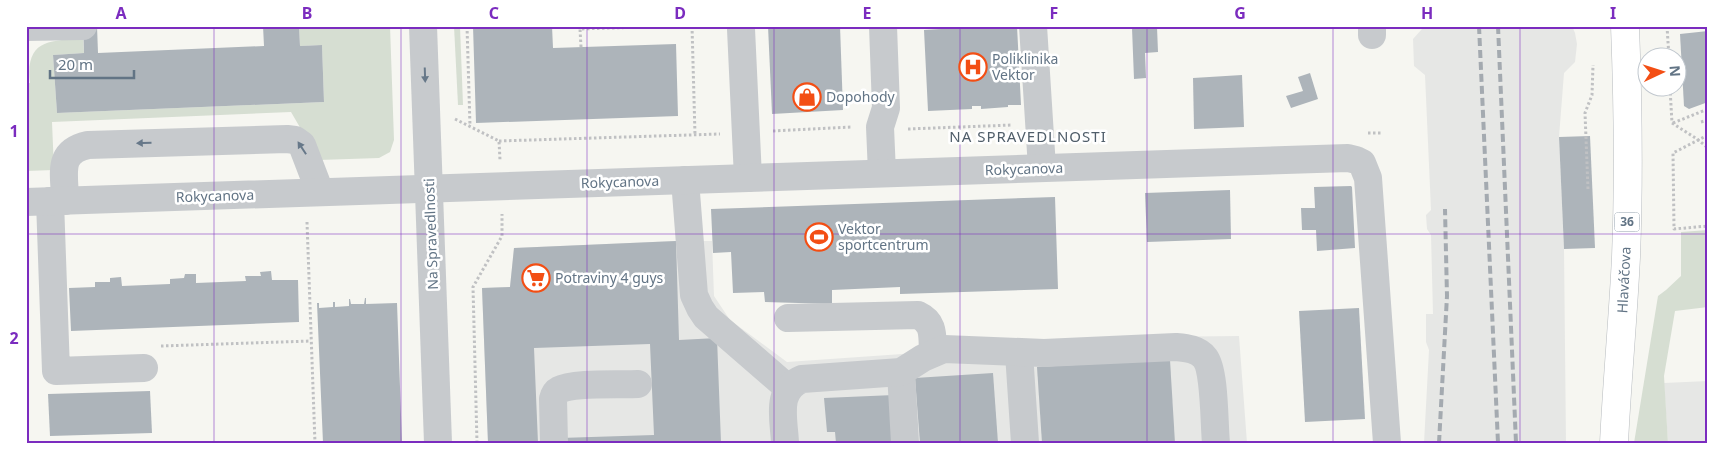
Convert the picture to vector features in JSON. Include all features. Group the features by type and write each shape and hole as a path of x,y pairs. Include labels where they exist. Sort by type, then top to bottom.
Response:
{"main road":[{"name":"Hlaváčova","path":"1614,443 1628,198 1625,26"}],"street":[{"path":"26,27 83,26"},
{"name":"Na Spravedlnosti","path":"423,26 438,443"},
{"path":"882,173 880,127 886,108 883,26"},
{"path":"1033,26 1042,168"},
{"path":"742,29 748,178"},
{"path":"148,357 56,371 47,201 72,150 88,145 292,139 299,141 304,149 320,192"},
{"name":"Rokycanova","path":"47,201 1348,158 1362,163 1368,178 1387,443"},
{"path":"685,180 694,295 700,308 706,318 788,388"},
{"path":"788,318 918,315 925,318 930,324 933,353"},
{"path":"785,443 783,398 788,388 795,382 809,377 902,372 933,353 944,349 1019,353 1176,347 1199,353 1209,365 1216,443"},
{"path":"1019,353 1024,443"},
{"path":"902,372 906,443"},
{"path":"554,443 553,400 558,391 571,387 638,384"}],"path":[{"path":"467,26 470,126"},
{"path":"581,47 580,29 672,26"},
{"path":"692,26 695,134"},
{"path":"1667,26 1668,48"},
{"path":"1588,189 1584,114 1592,95 1593,65"},
{"path":"1671,98 1672,123"},
{"path":"1672,123 1708,110"},
{"path":"447,116 499,141 502,236 473,287 477,443"},
{"path":"1702,122 1708,120"},
{"path":"1672,123 1708,148"},
{"path":"1708,135 1673,153 1674,229 1708,226"},
{"path":"307,222 315,443"},
{"path":"148,357 311,341"}],"shaded area":[{"path":"299,26 390,26 394,140 390,152 379,158 319,160 291,112 52,122 54,170 26,171 26,83 30,83 29,69 31,58 42,45 60,40 83,39 84,53 53,55 57,113 324,102 322,45 300,46"},
{"path":"454,26 460,26 463,105 458,105"},
{"path":"1422,26 1572,26 1575,33 1577,44 1575,62 1564,73 1559,137 1564,249 1566,443 1424,443 1429,350 1426,342 1426,314 1433,314 1431,235 1427,229 1426,215 1431,210 1425,75 1414,66 1413,39 1422,29"},
{"path":"1708,230 1708,307 1675,311 1664,376 1668,443 1634,443 1658,296 1681,276 1681,232"},
{"path":"712,241 714,296 730,320 787,362 1150,337 1239,336 1247,443 488,443 482,288 510,287 514,248"},
{"path":"1708,381 1708,443 1668,443 1664,383"}],"building":[{"path":"83,26 97,26 98,53 264,46 263,26 299,26 300,46 322,45 324,102 57,113 53,55 84,53"},
{"path":"473,26 552,26 553,48 676,44 678,116 476,123"},
{"path":"768,26 840,26 843,110 772,114"},
{"name":"Poliklinika Vektor","path":"941,26 1017,26 1021,105 981,109 981,106 972,106 972,109 928,111 924,30 941,29"},
{"path":"1157,27 1158,52 1145,53 1146,78 1134,79 1132,28"},
{"path":"1708,31 1708,102 1689,109 1684,106 1684,98 1686,98 1686,48 1681,48 1680,34"},
{"path":"1310,73 1318,99 1291,108 1286,96 1303,91 1298,77"},
{"path":"1242,75 1244,127 1194,129 1193,78"},
{"path":"1590,136 1595,248 1564,249 1559,137"},
{"path":"1351,186 1355,248 1317,251 1316,230 1302,230 1301,208 1315,208 1314,187"},
{"path":"1230,190 1231,239 1147,242 1145,193"},
{"path":"1055,197 1058,289 900,294 900,287 832,290 832,304 765,302 764,292 733,293 731,252 713,253 711,209"},
{"path":"676,241 679,340 717,338 721,443 560,443 560,438 654,435 650,344 534,348 538,443 488,443 482,288 510,287 514,248"},
{"path":"271,271 272,280 298,280 299,322 71,331 69,288 95,287 95,282 110,282 110,278 121,277 122,286 170,284 170,279 184,278 185,274 196,274 196,283 246,281 245,276 261,276 260,272"},
{"path":"365,298 366,304 397,303 402,443 323,443 317,303 319,303 319,308 333,307 333,302 335,302 335,307 349,306 349,299 351,304 364,304"},
{"path":"1359,308 1365,419 1305,422 1299,311"},
{"path":"1170,360 1175,443 1042,443 1037,367"},
{"path":"993,373 998,443 920,443 915,378"},
{"path":"150,391 152,433 50,436 48,394"},
{"path":"894,395 897,443 836,443 835,432 827,432 824,398"}],"railway":[{"path":"1479,26 1498,443"},
{"path":"1498,26 1516,443"},
{"path":"1439,443 1447,296 1445,209"}],"place":[{"name":"Poliklinika Vektor","path":"973,67"},
{"name":"Dopohody","path":"807,97"},
{"name":"Vektor sportcentrum","path":"819,237"},
{"name":"Potraviny 4 guys","path":"536,278"}],"district":[{"name":"NA SPRAVEDLNOSTI","path":"1028,137"}]}
